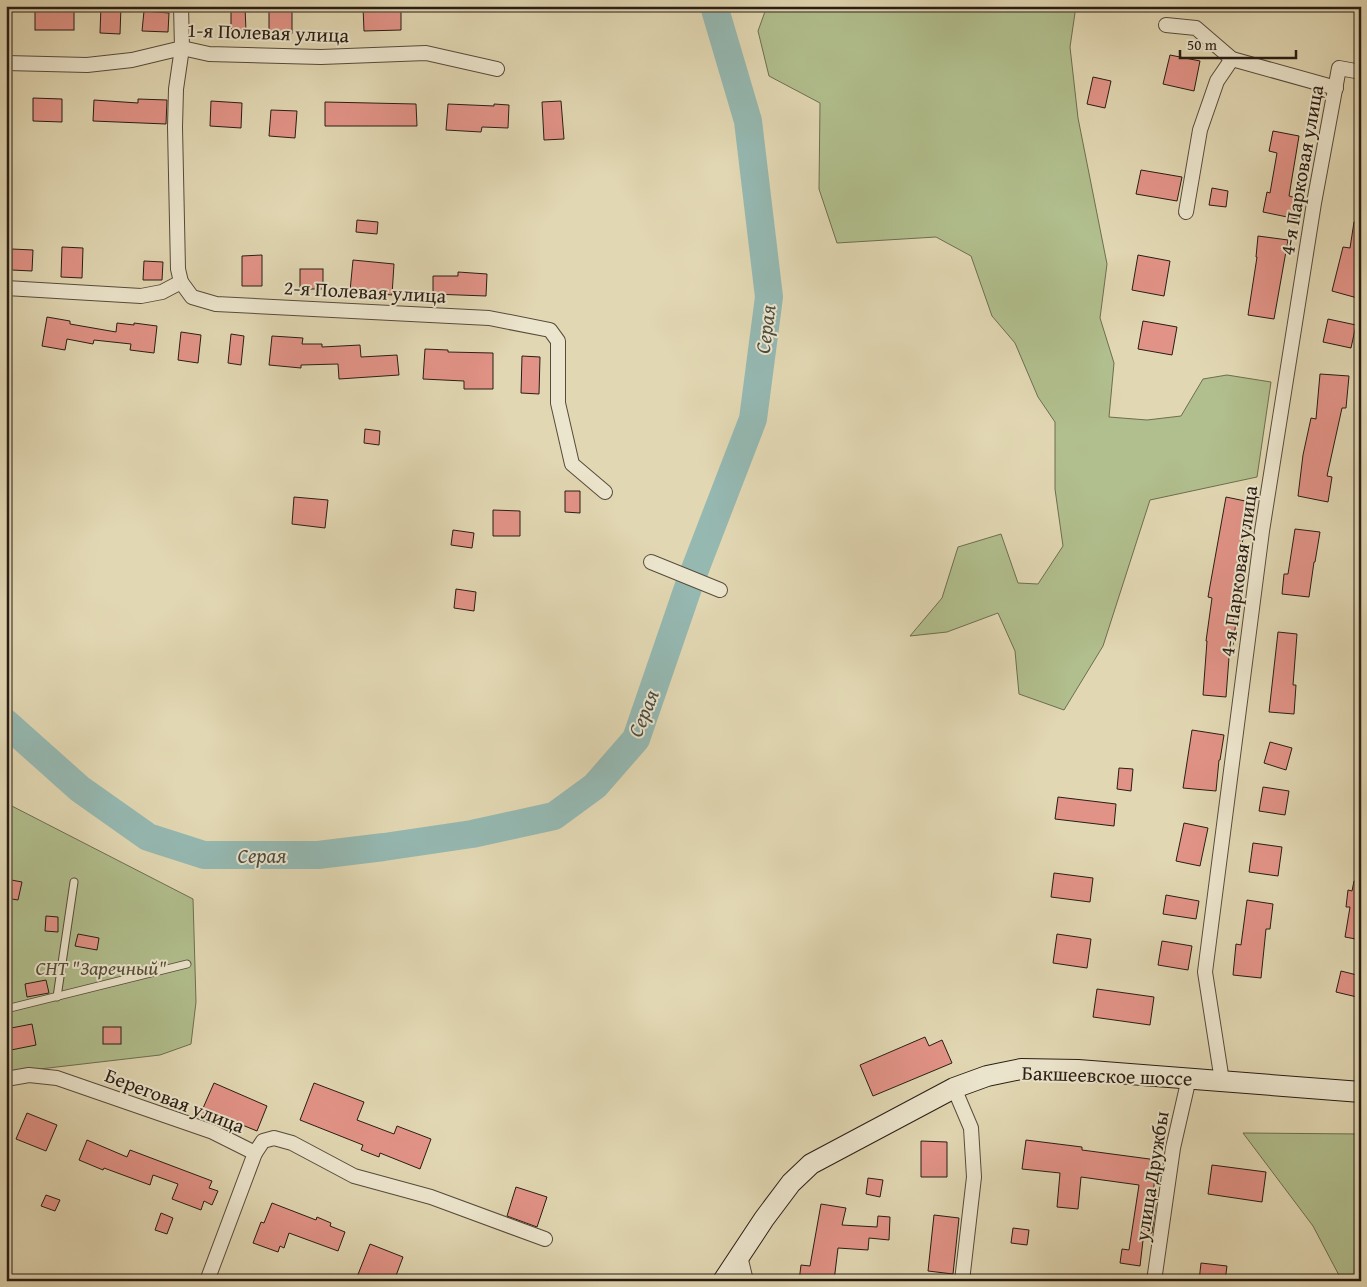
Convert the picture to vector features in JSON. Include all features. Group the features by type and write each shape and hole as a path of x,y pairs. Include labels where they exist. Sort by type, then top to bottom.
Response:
{"street":[{"path":"6,288 141,296 162,292 181,282 178,269 175,127 176,89 182,48 181,6"},
{"path":"1166,25 1196,28 1232,60 1336,88"},
{"name":"1-я Полевая улица","path":"6,63 87,65 132,60 182,48 209,54 303,56 426,53 497,69"},
{"path":"1186,212 1200,130 1217,81 1232,60"},
{"name":"4-я Парковая улица","path":"1222,1081 1205,972 1262,531 1312,212 1340,68 1361,72"},
{"name":"2-я Полевая улица","path":"181,282 192,297 216,304 489,318 550,330 558,341 558,403 572,464 605,492"},
{"path":"651,562 720,590"},
{"name":"Бакшеевское шоссе","path":"723,1281 791,1183 811,1164 954,1088 987,1076 1021,1069 1078,1070 1361,1092"},
{"name":"Береговая улица","path":"6,1079 29,1076 57,1078 212,1132 256,1153 263,1141 274,1138 292,1143 354,1176 431,1197 545,1239"},
{"name":"улица Дружбы","path":"1154,1281 1173,1148 1189,1078"},
{"path":"954,1088 971,1128 974,1177 962,1281"},
{"path":"207,1281 256,1153"},
{"path":"740,1256 746,1281"}],"lane":[{"path":"56,997 74,882"},
{"path":"6,1009 187,964"}],"green space":[{"path":"767,6 1076,6 1070,47 1078,118 1107,264 1100,318 1114,363 1109,417 1147,420 1181,416 1203,379 1227,375 1271,382 1257,477 1150,500 1103,646 1064,710 1019,694 1015,651 998,613 947,632 910,636 942,598 958,547 1001,534 1018,583 1038,584 1063,546 1055,489 1055,422 1038,397 1015,343 992,316 971,256 936,237 837,243 819,189 820,103 769,76 758,31"},
{"name":"СНТ \"Заречный\"","path":"6,803 193,899 196,1002 191,1044 160,1055 6,1074"},
{"path":"1243,1133 1361,1134 1361,1281 1342,1281 1313,1226"}],"building":[{"path":"35,6 74,6 74,30 35,30"},
{"path":"101,6 121,6 120,34 100,33"},
{"path":"269,6 292,6 292,33 269,33"},
{"path":"401,6 401,30 364,31 363,7"},
{"path":"231,7 245,7 246,31 231,31"},
{"path":"144,11 169,13 168,32 142,31"},
{"path":"1170,55 1200,61 1194,91 1163,84"},
{"path":"1093,77 1111,81 1105,108 1087,104"},
{"path":"33,98 62,99 62,122 33,121"},
{"path":"138,99 167,100 166,124 93,121 94,100 138,103"},
{"path":"211,101 242,103 241,128 210,126"},
{"path":"561,101 564,139 544,140 542,102"},
{"path":"325,102 416,104 417,126 325,126"},
{"path":"448,104 509,105 508,128 482,127 481,132 446,130"},
{"path":"271,110 297,111 295,138 269,136"},
{"path":"1273,131 1299,136 1289,196 1301,199 1297,219 1263,212 1267,192 1270,193 1277,153 1269,151"},
{"path":"1141,170 1182,177 1177,201 1136,194"},
{"path":"1212,188 1228,191 1226,207 1209,205"},
{"path":"357,220 378,222 377,234 356,232"},
{"path":"1354,222 1361,222 1361,299 1332,291 1343,247 1350,248"},
{"path":"1258,236 1288,240 1274,319 1248,315 1257,257"},
{"path":"62,247 83,248 82,278 61,277"},
{"path":"12,249 33,250 32,271 12,270"},
{"path":"262,255 262,286 242,286 242,256"},
{"path":"1138,255 1170,261 1164,296 1132,290"},
{"path":"353,260 394,264 392,295 350,291"},
{"path":"144,261 163,262 162,280 143,280"},
{"path":"300,269 323,269 323,289 300,289"},
{"path":"458,272 487,274 486,296 433,294 433,276 458,276"},
{"path":"47,317 70,321 70,324 116,332 117,323 157,326 154,353 130,350 131,344 94,340 93,344 67,339 65,350 42,346"},
{"path":"1328,319 1356,325 1351,348 1323,342"},
{"path":"1143,321 1177,327 1172,355 1138,349"},
{"path":"181,332 201,335 198,363 178,360"},
{"path":"231,334 244,336 241,365 228,363"},
{"path":"272,336 303,338 302,344 322,344 322,347 360,345 361,357 397,355 399,375 339,379 338,364 301,365 301,368 269,365"},
{"path":"425,349 448,350 448,352 493,353 493,389 464,389 464,381 423,379"},
{"path":"522,356 540,357 539,394 521,393"},
{"path":"1320,374 1349,376 1346,408 1342,408 1327,476 1332,477 1328,502 1298,496 1303,455 1311,418 1316,419"},
{"path":"365,429 380,431 379,445 364,443"},
{"path":"565,491 580,491 580,513 565,512"},
{"path":"294,497 328,500 325,528 292,524"},
{"path":"1226,497 1250,502 1238,565 1244,567 1233,622 1236,622 1233,645 1230,644 1226,697 1203,695 1206,641 1212,598 1208,597"},
{"path":"493,510 520,511 520,536 493,536"},
{"path":"1295,529 1320,532 1309,597 1282,594 1284,574 1288,574"},
{"path":"453,530 474,533 472,548 451,545"},
{"path":"456,589 476,592 474,611 454,608"},
{"path":"1278,632 1297,634 1293,685 1296,685 1294,714 1269,712"},
{"path":"1192,730 1224,735 1216,791 1183,788"},
{"path":"1270,742 1292,748 1286,770 1264,763"},
{"path":"1119,768 1133,769 1131,791 1117,789"},
{"path":"1263,787 1289,791 1285,815 1259,811"},
{"path":"1058,797 1116,804 1114,826 1055,819"},
{"path":"1184,823 1208,828 1200,866 1176,861"},
{"path":"1253,843 1282,847 1278,876 1249,872"},
{"path":"1054,873 1093,878 1090,902 1051,897"},
{"path":"6,879 22,882 18,900 6,898"},
{"path":"1354,881 1361,882 1361,940 1345,937 1350,907 1346,907 1348,890 1352,891"},
{"path":"1166,895 1199,901 1196,919 1163,914"},
{"path":"1247,900 1273,904 1270,929 1266,929 1261,978 1233,975 1236,944 1241,945"},
{"path":"46,916 58,917 58,932 45,931"},
{"path":"78,934 99,938 97,950 75,946"},
{"path":"1057,934 1091,939 1087,968 1053,963"},
{"path":"1162,941 1192,946 1188,970 1158,965"},
{"path":"1341,971 1361,976 1361,998 1336,992"},
{"path":"46,980 49,993 27,997 25,984"},
{"path":"1097,989 1154,997 1150,1025 1093,1017"},
{"path":"32,1024 36,1045 6,1051 6,1029"},
{"path":"103,1027 121,1027 121,1044 103,1044"},
{"path":"925,1037 929,1046 942,1040 952,1063 873,1096 860,1065"},
{"path":"214,1083 267,1106 257,1131 230,1120 227,1127 200,1115"},
{"path":"314,1083 364,1102 357,1120 394,1134 397,1126 431,1139 420,1169 380,1153 379,1157 361,1150 363,1145 300,1120"},
{"path":"27,1113 57,1125 46,1151 16,1139"},
{"path":"87,1140 127,1157 130,1150 212,1181 209,1188 218,1191 212,1205 204,1201 201,1210 172,1199 178,1184 153,1175 150,1185 79,1160"},
{"path":"1026,1140 1082,1147 1082,1150 1157,1160 1152,1203 1156,1204 1152,1233 1144,1232 1140,1266 1120,1263 1122,1249 1129,1250 1139,1185 1081,1177 1078,1209 1057,1207 1060,1173 1022,1169"},
{"path":"921,1141 947,1142 947,1177 921,1177"},
{"path":"1212,1165 1266,1172 1262,1202 1208,1194"},
{"path":"868,1178 883,1180 880,1197 866,1194"},
{"path":"516,1187 547,1197 537,1227 507,1216"},
{"path":"46,1195 60,1200 55,1211 41,1206"},
{"path":"272,1203 316,1220 317,1217 331,1223 330,1226 345,1232 338,1251 289,1233 284,1248 280,1246 278,1252 253,1243 261,1222 264,1223"},
{"path":"821,1204 846,1208 842,1225 877,1227 878,1216 890,1217 889,1240 869,1238 868,1250 838,1248 834,1281 799,1281 801,1265 810,1266"},
{"path":"161,1213 173,1218 167,1234 155,1230"},
{"path":"934,1215 959,1218 953,1274 928,1271"},
{"path":"1013,1228 1029,1230 1027,1245 1011,1243"},
{"path":"370,1244 403,1257 394,1281 368,1281 357,1277"},
{"path":"1201,1263 1227,1266 1225,1281 1199,1281"}],"waterway":[{"name":"Серая","path":"6,723 80,789 148,837 204,855 318,855 472,834 554,816 595,786 636,739 689,585 753,419 769,297 748,121 714,6"}]}
